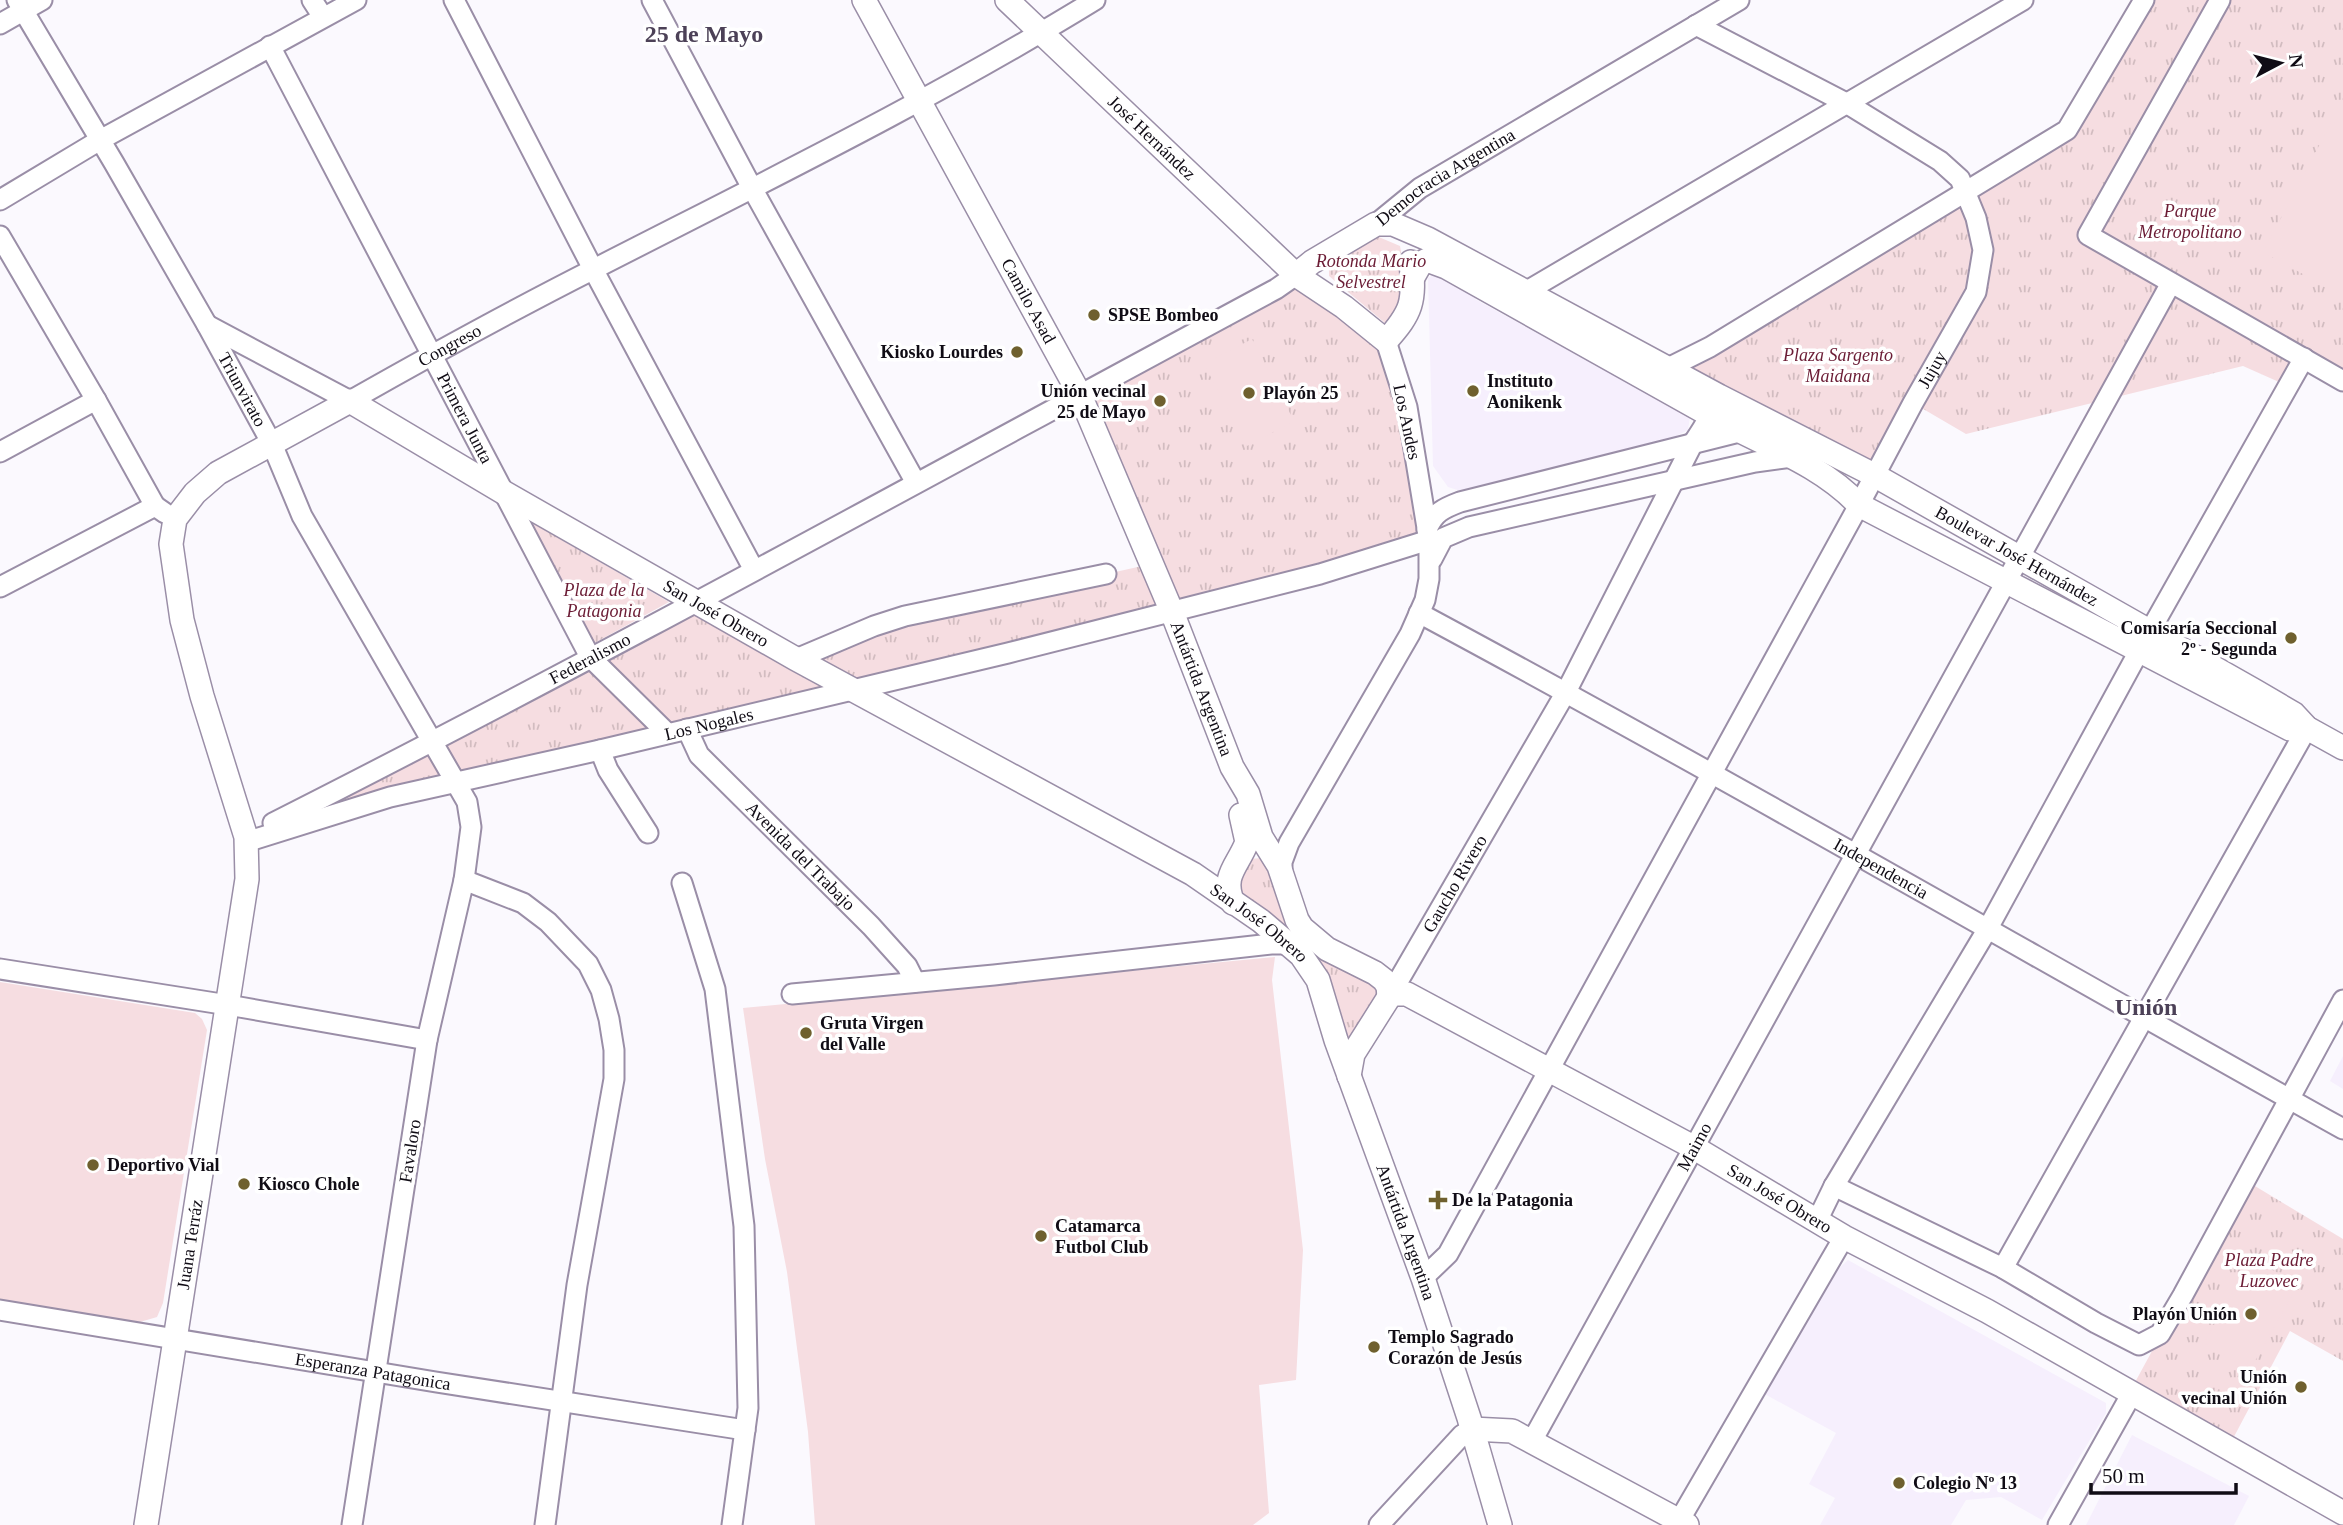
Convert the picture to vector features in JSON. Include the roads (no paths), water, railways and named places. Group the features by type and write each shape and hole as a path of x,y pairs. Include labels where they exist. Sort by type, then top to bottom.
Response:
{"street":[{"path":"0,24 20,5 41,0"},
{"path":"312,0 323,17"},
{"path":"0,200 100,140 356,0"},
{"path":"454,0 593,269 754,570"},
{"path":"652,0 752,188 916,483"},
{"name":"Camilo Asad","path":"864,0 1080,395 1172,612"},
{"name":"José Hernández","path":"1007,0 1296,275"},
{"name":"Congreso","path":"175,519 206,481 218,473 593,269 919,102 1095,0"},
{"name":"Democracia Argentina","path":"1080,395 1276,289 1312,262 1377,224 1420,188 1739,0"},
{"path":"1518,296 2023,0"},
{"path":"1648,379 1710,347 2067,130 2144,0"},
{"path":"2220,0 2088,235 2343,381"},
{"name":"Triunvirato","path":"20,5 207,325 272,444 302,516 455,783"},
{"path":"1696,25 1846,103 1952,169 1966,190"},
{"name":"Primera Junta","path":"270,46 590,657 667,733"},
{"path":"1296,275 1386,341 1406,318 1411,303 1413,277 1407,231 1411,201 1420,188"},
{"name":"Jujuy","path":"1423,1278 1448,1254 1709,774 1976,292 1983,250 1966,190"},
{"name":"Boulevar José Hernández","path":"1377,224 1393,224 1428,239 1648,379 1709,415 1792,457 1843,488 1859,505 2005,581 2145,641"},
{"path":"0,236 155,506 175,519"},
{"name":"Boulevar José Hernández","path":"1413,277 1420,262 1436,262 1518,296 1668,367 1874,475 2018,558 2145,641 2290,729 2307,728"},
{"name":"Maimo","path":"1522,1436 1693,1147 2171,283"},
{"name":"San José Obrero","path":"207,325 350,401 695,603 1193,874 1289,944 1306,960 1318,980"},
{"name":"Los Andes","path":"1279,847 1410,635 1425,600 1429,570 1428,524 1407,407 1386,341"},
{"path":"1816,1221 1834,1186 1987,930 2304,358"},
{"path":"1698,383 1712,400 1709,415"},
{"name":"Federalismo","path":"246,839 695,603 1080,395"},
{"path":"0,452 96,400"},
{"name":"Gaucho Rivero","path":"1349,1076 1351,1060 1359,1045 1389,998 1566,692 1709,415"},
{"path":"1420,486 1426,494 1434,498 1460,502 1740,431 1764,427 1784,430"},
{"path":"1429,570 1436,547 1443,538 1469,527 1755,462 1792,457"},
{"name":"Los Nogales","path":"246,839 390,797 855,690 1320,574 1428,524 1443,509 1460,502"},
{"path":"0,587 155,506"},
{"name":"Juana Terráz","path":"146,1525 247,879 246,839 202,696 182,620 171,544 175,519"},
{"path":"1428,524 1469,527"},
{"path":"796,659 905,616 1106,574"},
{"name":"Antártida Argentina","path":"1172,612 1232,767 1279,847"},
{"name":"Independencia","path":"1419,613 1566,692 2343,1129"},
{"path":"2003,1268 2307,728 2343,748"},
{"name":"Avenida del Trabajo","path":"687,729 699,755 871,926 907,966 915,982"},
{"path":"600,750 608,770 648,833"},
{"name":"Antártida Argentina","path":"1232,767 1235,797 1247,842 1228,885 1240,908"},
{"name":"Favaloro","path":"352,1525 428,1040 464,880 471,827 470,813 467,802 455,783"},
{"path":"1238,860 1279,847"},
{"name":"San José Obrero","path":"1279,847 1282,877 1302,928 1327,949 1384,980 1388,986 1389,998"},
{"name":"San José Obrero","path":"1193,874 1219,880 1238,860"},
{"path":"464,880 523,903 548,922 588,964 601,990 614,1050 614,1079 578,1285 545,1525"},
{"path":"682,883 715,989 744,1226 748,1395 732,1525"},
{"path":"1237,949 1248,930 1240,908"},
{"path":"792,994 1289,944"},
{"path":"0,969 228,1004 428,1040"},
{"name":"Antártida Argentina","path":"1318,980 1336,1040 1423,1278 1500,1525"},
{"name":"San José Obrero","path":"1389,998 1394,994 1407,994 1693,1147 1844,1237 1987,1311 2343,1513"},
{"path":"1834,1186 2003,1268 2096,1324 2138,1345 2160,1334 2343,1000"},
{"path":"1336,1040 1346,1048 1359,1045"},
{"path":"1379,1525 1462,1435 1472,1429 1522,1436 1683,1523 1844,1237"},
{"name":"Esperanza Patagonica","path":"0,1310 745,1430"},
{"path":"2058,1525 2131,1395"}],"place":[{"name":"SPSE Bombeo","path":"1094,315"},
{"name":"Kiosko Lourdes","path":"1017,352"},
{"name":"Instituto Aonikenk","path":"1473,391"},
{"name":"Playón 25","path":"1249,393"},
{"name":"Unión vecinal 25 de Mayo","path":"1160,401"},
{"name":"Comisaría Seccional 2º - Segunda","path":"2291,638"},
{"name":"Gruta Virgen del Valle","path":"806,1033"},
{"name":"Deportivo Vial","path":"93,1165"},
{"name":"Kiosco Chole","path":"244,1184"},
{"name":"De la Patagonia","path":"1438,1200"},
{"name":"Catamarca Futbol Club","path":"1041,1236"},
{"name":"Playón Unión","path":"2251,1314"},
{"name":"Templo Sagrado Corazón de Jesús","path":"1374,1347"},
{"name":"Unión vecinal Unión","path":"2301,1387"},
{"name":"Colegio Nº 13","path":"1899,1483"}],"district":[{"name":"25 de Mayo","path":"704,34"},
{"name":"Unión","path":"2146,1007"}],"park label":[{"name":"Parque Metropolitano","path":"2190,221"},
{"name":"Rotonda Mario Selvestrel","path":"1371,271"},
{"name":"Plaza Sargento Maidana","path":"1838,365"},
{"name":"Plaza de la Patagonia","path":"604,600"},
{"name":"Plaza Padre Luzovec","path":"2269,1270"}]}
